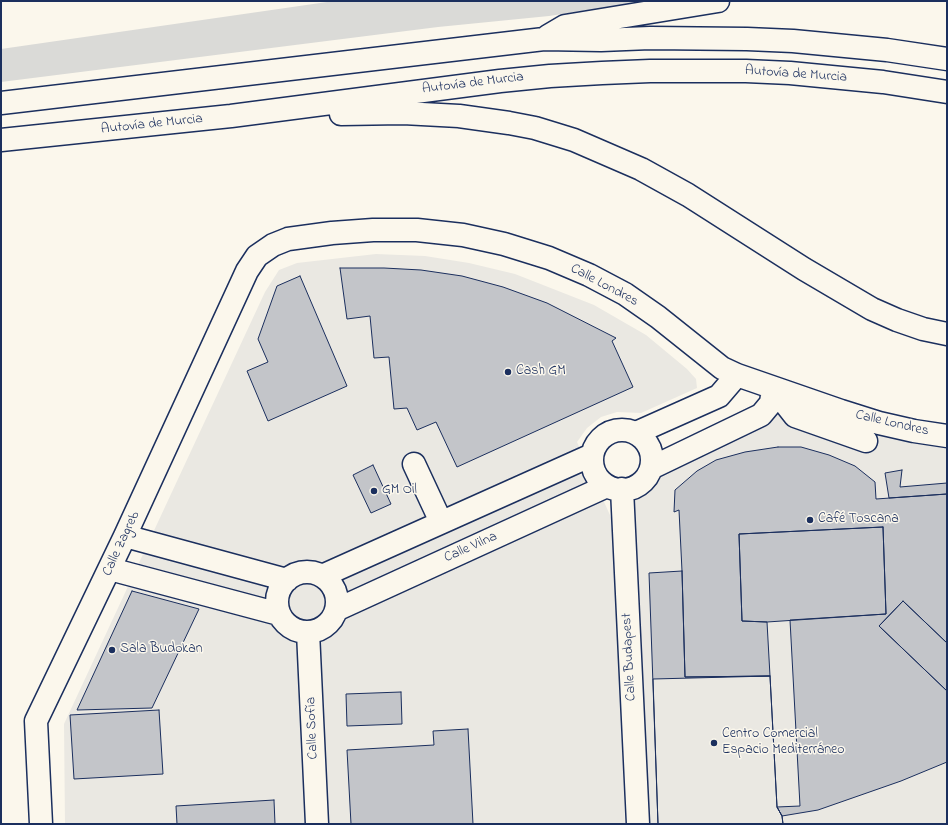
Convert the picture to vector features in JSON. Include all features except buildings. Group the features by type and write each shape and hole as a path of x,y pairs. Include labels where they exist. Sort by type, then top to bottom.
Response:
{"main road":[{"path":"544,39 565,26 718,1"},
{"path":"1,103 544,39 601,40 650,38 747,38 887,50 947,59"},
{"name":"Autovía de Murcia","path":"1,140 231,116 500,80 643,71 746,71 790,73 883,82 947,92"},
{"path":"231,116 252,124 340,114 403,113 459,116 535,128 567,137 619,159 677,189 815,276 872,309 923,329 947,334"},
{"name":"Calle Londres","path":"247,271 257,256 273,245 288,239 332,233 373,230 417,230 462,235 504,244 549,258 590,275 625,294 658,317 722,368 737,375 879,423 914,431 947,436"},
{"name":"Calle Zagreb","path":"41,824 36,721 126,536 247,271"},
{"path":"636,433 719,396 737,375"},
{"path":"773,388 795,416 866,440"},
{"path":"651,468 760,415 771,403 773,388"},
{"path":"618,430 627,430 636,433 650,448 652,458 651,468 643,481 629,489 615,488 598,478 593,467 592,455 598,442 609,433 618,430"},
{"path":"322,576 592,455"},
{"path":"414,464 441,522"},
{"name":"Calle Vilna","path":"336,610 615,488"},
{"name":"Calle Budapest","path":"615,488 638,824"},
{"path":"126,536 287,580"},
{"path":"110,569 279,614"},
{"path":"304,572 313,573 322,576 329,582 337,600 336,610 326,625 318,630 308,632 299,631 291,628 284,622 279,614 277,596 281,587 287,580 304,572"},
{"name":"Calle Sofía","path":"308,632 317,824"}],"shaded area":[{"path":"334,1 647,1 549,16 438,27 1,82 1,49"},
{"path":"376,254 425,256 469,263 515,274 594,305 646,335 687,369 696,379 697,388 641,413 617,412 601,417 587,428 577,442 614,524 625,824 65,824 64,724 265,292 279,270 297,263"},
{"path":"771,403 947,436 947,824 638,824 629,489 638,485 647,476"}],"place":[{"name":"Cash GM","path":"508,372"},
{"name":"GM Oil","path":"374,491"},
{"name":"Café Toscana","path":"810,520"},
{"name":"Sala Budokan","path":"112,650"},
{"name":"Centro Comercial Espacio Mediterráneo","path":"714,743"}]}
